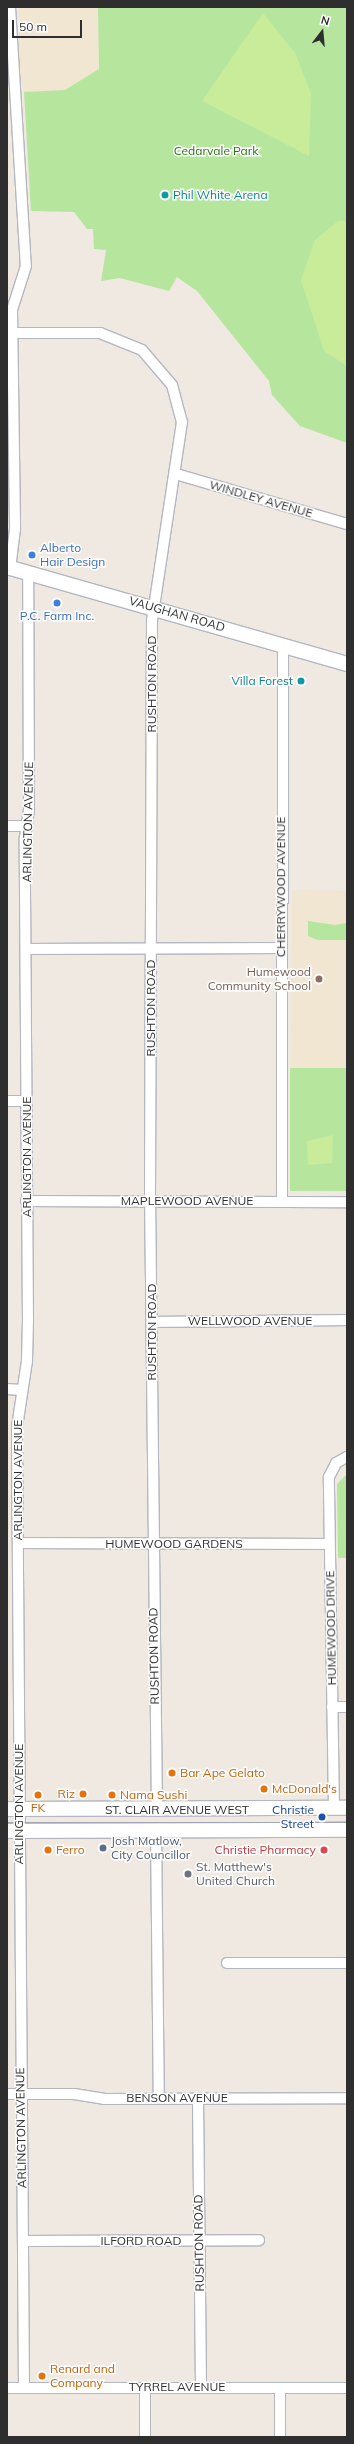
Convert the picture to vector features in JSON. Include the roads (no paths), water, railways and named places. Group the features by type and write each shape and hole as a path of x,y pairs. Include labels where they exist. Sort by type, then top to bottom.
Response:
{"main road":[{"name":"VAUGHAN ROAD","path":"9,568 155,607 347,664"},
{"name":"ST. CLAIR AVENUE WEST","path":"13,1809 157,1811 340,1808"},
{"name":"ST. CLAIR AVENUE WEST","path":"12,1831 347,1830"}],"street":[{"path":"9,568 15,530 14,333 12,310 26,266 8,27 10,7"},
{"name":"RUSHTON ROAD","path":"14,333 100,333 142,350 172,385 182,422 176,474 155,607 151,654 150,1201 153,1322 153,1544 157,1811"},
{"name":"WINDLEY AVENUE","path":"176,474 347,524"},
{"name":"ARLINGTON AVENUE","path":"24,2388 21,2094 12,1831 21,1390 27,1361 25,1101 28,949 26,826 29,810 28,574"},
{"name":"CHERRYWOOD AVENUE","path":"282,1202 281,948 283,644"},
{"path":"7,826 26,826"},
{"path":"28,949 151,947 281,948"},
{"path":"7,1102 25,1101"},
{"name":"MAPLEWOOD AVENUE","path":"26,1201 347,1202"},
{"name":"WELLWOOD AVENUE","path":"153,1322 347,1320"},
{"path":"7,1388 21,1390"},
{"name":"HUMEWOOD DRIVE","path":"340,1808 332,1707 329,1472 336,1463 347,1457"},
{"name":"HUMEWOOD GARDENS","path":"18,1543 329,1544"},
{"path":"332,1707 347,1707"},
{"path":"156,1830 159,2098"},
{"path":"227,1963 347,1963"},
{"name":"BENSON AVENUE","path":"7,2094 159,2098 347,2098"},
{"name":"RUSHTON ROAD","path":"198,2098 201,2387"},
{"name":"ILFORD ROAD","path":"23,2241 259,2240"},
{"name":"TYRREL AVENUE","path":"7,2388 347,2388"},
{"path":"145,2388 145,2437"},
{"path":"280,2388 280,2437"}],"tram line":[{"path":"7,1822 347,1822"}],"place":[{"name":"Phil White Arena","path":"165,195"},
{"name":"Alberto Hair Design","path":"32,555"},
{"name":"P.C. Farm Inc.","path":"57,603"},
{"name":"Villa Forest","path":"301,681"},
{"name":"Humewood Community School","path":"319,979"},
{"name":"Bar Ape Gelato","path":"172,1773"},
{"name":"McDonald's","path":"264,1789"},
{"name":"Riz","path":"83,1794"},
{"name":"FK","path":"38,1795"},
{"name":"Nama Sushi","path":"112,1795"},
{"name":"Christie Street","path":"322,1817"},
{"name":"Josh Matlow, City Councillor","path":"103,1848"},
{"name":"Ferro","path":"48,1850"},
{"name":"Christie Pharmacy","path":"324,1850"},
{"name":"St. Matthew's United Church","path":"188,1874"},
{"name":"Renard and Company","path":"42,2376"}],"park label":[{"name":"Cedarvale Park","path":"216,151"}]}
